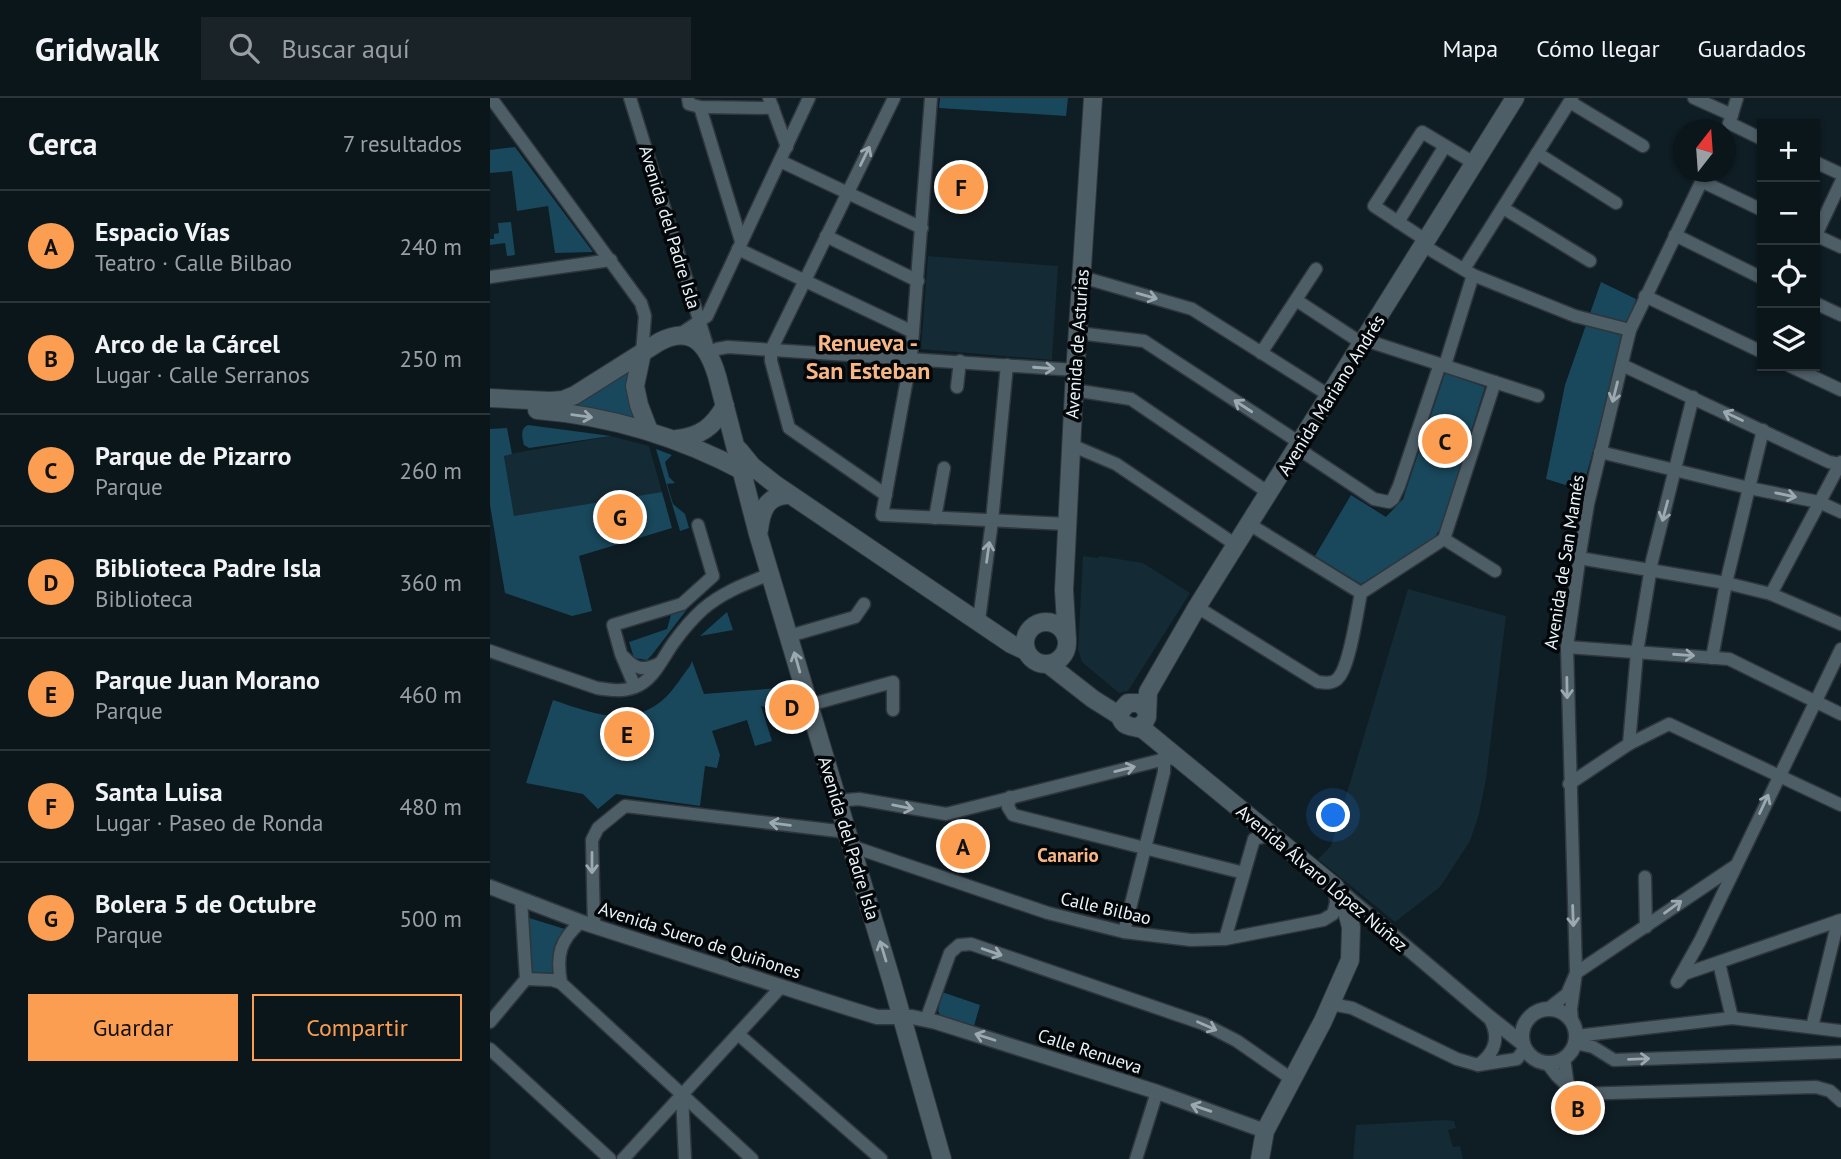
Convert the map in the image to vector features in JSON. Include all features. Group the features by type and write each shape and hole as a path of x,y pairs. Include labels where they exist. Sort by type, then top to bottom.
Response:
{"main road":[{"name":"Avenida de Asturias","path":"1065,647 1064,590 1071,445 1093,98"},
{"name":"Avenida Mariano Andrés","path":"1137,710 1197,607 1515,98"},
{"path":"490,398 563,400 668,337 678,335"},
{"name":"Avenida del Padre Isla","path":"678,335 697,341 710,355 758,534 942,1159"},
{"path":"642,353 635,386 649,431"},
{"path":"677,439 691,438 706,431 725,406"},
{"path":"490,407 587,416 677,439 790,496 1026,651 1035,661 1048,664 1054,662 1065,647 1062,629 1051,622 1038,623 1025,637 1026,651"},
{"path":"734,441 752,466 790,496"},
{"path":"758,534 763,510 768,503 775,497 790,496"},
{"name":"Avenida de Asturias","path":"1045,621 1056,610 1064,590"},
{"path":"985,624 1007,635 1028,631"},
{"name":"Avenida Álvaro López Núñez","path":"1065,647 1073,670 1085,683 1137,710 1165,750 1335,887"},
{"name":"Avenida Álvaro López Núñez","path":"1048,664 1093,699 1137,710"},
{"path":"1260,1159 1265,1131 1331,1004 1350,960 1352,935 1346,908 1335,887"}],"street":[{"path":"491,98 641,303 645,316 642,353"},
{"name":"Avenida del Padre Isla","path":"630,98 710,355"},
{"path":"678,335 707,316 809,98"},
{"path":"886,495 789,428 771,361 771,349 894,98"},
{"path":"931,98 911,358 882,515 1067,524"},
{"path":"1694,98 1723,119"},
{"path":"1730,119 1737,98"},
{"path":"1077,333 1144,341 1374,499 1389,502 1399,486 1443,364 1469,272 1503,208 1571,100 1643,146"},
{"path":"787,147 771,103 692,103 740,245 913,332"},
{"path":"1736,126 1757,137"},
{"path":"1474,163 1422,132 1374,206 1469,272 1588,319 1630,330"},
{"path":"1398,222 1445,146"},
{"path":"1537,153 1616,203"},
{"path":"780,161 922,228"},
{"path":"1820,164 1841,174"},
{"name":"Avenida de San Mamés","path":"1574,1034 1571,1009 1576,973 1567,646 1579,558 1600,452 1630,330 1700,182"},
{"path":"1713,182 1757,207"},
{"path":"1820,226 1841,182"},
{"path":"1503,208 1590,261"},
{"path":"1675,235 1757,276"},
{"path":"826,236 918,281"},
{"path":"1820,238 1841,247"},
{"path":"490,276 611,260"},
{"path":"1261,354 1317,269"},
{"path":"1082,277 1192,309 1330,396"},
{"path":"1645,296 1757,350"},
{"path":"1296,300 1364,342 1443,364 1538,396"},
{"path":"1820,305 1841,315"},
{"path":"710,355 714,350 723,347 1076,370"},
{"path":"957,387 960,361"},
{"path":"985,624 1007,365"},
{"path":"1622,365 1829,462 1840,463 1771,594"},
{"path":"1801,371 1841,390"},
{"path":"1197,607 1318,682 1326,684 1339,678 1345,666 1361,593 1444,539 1495,382"},
{"path":"1074,390 1131,398 1269,493"},
{"path":"1629,744 1637,652 1651,570 1693,397"},
{"path":"1712,658 1726,583 1763,430"},
{"path":"1071,445 1116,464 1236,545"},
{"path":"1600,452 1819,502 1841,512"},
{"path":"935,518 944,468"},
{"path":"1249,524 1361,593"},
{"path":"635,687 621,654 613,625 682,604 713,576 698,525"},
{"path":"1444,539 1495,571"},
{"path":"1579,558 1726,583 1771,594 1841,624"},
{"path":"490,651 597,688 614,691 635,687 646,681 691,621 714,600 731,589 770,574"},
{"path":"789,636 855,617 864,604"},
{"path":"1567,646 1729,659 1841,715"},
{"path":"1840,920 1684,974 1675,984 1700,941 1841,649"},
{"path":"621,654 638,668 647,669 660,663"},
{"path":"597,688 613,685 618,679 622,671 621,654"},
{"path":"809,705 893,682 893,710"},
{"path":"1569,784 1629,744 1669,724 1841,805"},
{"path":"839,807 847,800 859,799 946,814 1165,750 1164,772 1124,932"},
{"path":"1010,797 1008,807 1013,815 1244,873"},
{"name":"Calle Bilbao","path":"588,924 592,840 598,828 625,806 838,831 849,841 1048,913 1124,932 1191,940 1225,939 1323,920 1333,914 1336,903 1335,887"},
{"path":"1225,939 1254,839 1270,835"},
{"path":"1574,1034 1564,1058 1558,1062 1547,1063 1536,1060 1523,1046 1521,1036 1525,1023 1534,1013 1548,1009 1567,994 1576,973 1735,866"},
{"path":"1645,877 1646,927"},
{"name":"Avenida Suero de Quiñones","path":"490,887 588,924 781,987 877,1017 900,1016"},
{"name":"Avenida Álvaro López Núñez","path":"1335,887 1523,1046"},
{"path":"490,1022 526,979 521,899"},
{"path":"1812,1027 1840,920"},
{"path":"561,983 560,948 573,929 588,924"},
{"path":"1700,941 1701,951 1716,964 1732,1018"},
{"path":"926,1020 950,953 959,946 971,944 1204,1024 1237,1041 1293,1080"},
{"path":"526,979 561,983 752,1159"},
{"path":"623,1159 781,987"},
{"path":"1331,1004 1352,1008 1457,1059 1478,1065 1517,1059 1523,1046"},
{"path":"1548,1009 1562,1012 1574,1034 1614,1060 1841,1052"},
{"name":"Calle Renueva","path":"900,1016 926,1020 1157,1092 1265,1131"},
{"path":"1574,1034 1592,1035 1732,1018 1841,1031"},
{"path":"1490,1019 1508,1026 1525,1023"},
{"path":"1478,1065 1490,1057 1495,1045 1495,1028 1490,1019"},
{"path":"738,1034 881,1159"},
{"path":"490,1049 610,1159"},
{"path":"1564,1058 1574,1096"},
{"path":"1547,1063 1574,1096"},
{"path":"1574,1096 1815,1087 1839,1093"},
{"path":"1136,1159 1157,1092"},
{"path":"682,1095 685,1159"}],"shaded area":[{"path":"940,98 1068,98 1066,116 939,108"},
{"path":"515,147 593,252 555,253 548,206 517,211 512,171 490,173 490,150"},
{"path":"511,222 515,255 507,256 505,243 490,245 490,239 494,239 494,234 499,233 498,223"},
{"path":"928,256 1058,266 1052,360 921,349"},
{"path":"1601,282 1636,299 1582,490 1546,479 1565,385"},
{"path":"632,367 637,415 635,421 562,407"},
{"path":"1445,373 1485,387 1441,527 1434,539 1361,584 1315,556 1351,495 1386,517 1403,499"},
{"path":"528,425 611,436 529,448 524,445 522,436"},
{"path":"507,428 512,454 504,456 514,516 662,492 672,528 579,556 592,611 572,616 505,593 490,505 490,429"},
{"path":"611,436 649,446 662,492 514,517 504,455"},
{"path":"656,449 672,455 665,462 669,477 675,483 667,484 673,504 685,514 689,528 680,531"},
{"path":"1083,556 1143,563 1190,593 1128,691 1119,693 1082,662 1078,649"},
{"path":"1408,589 1506,616 1486,779 1470,841 1440,887 1395,922 1318,859 1331,846"},
{"path":"688,608 647,660 634,658 629,642 667,629 671,615"},
{"path":"727,612 733,630 700,636"},
{"path":"692,661 704,694 791,687 795,700 761,706 772,741 755,746 747,720 712,731 720,755 717,768 705,766 700,806 616,794 598,809 583,794 526,783 553,700 611,716 639,713 666,697"},
{"path":"526,917 568,930 554,956 553,973 531,974"},
{"path":"942,992 980,1005 974,1026 940,1015 938,1011"},
{"path":"1454,1121 1456,1128 1448,1130 1453,1147 1460,1146 1463,1159 1353,1159 1356,1125"}],"waterway":[{"path":"644,723 650,727 644,735"},
{"path":"622,726 618,731 621,735 633,737"}],"place":[{"name":"Santa Luisa","path":"961,187"},
{"name":"Parque de Pizarro","path":"1445,441"},
{"name":"Bolera 5 de Octubre","path":"620,517"},
{"name":"Biblioteca Padre Isla","path":"792,707"},
{"name":"Parque Juan Morano","path":"627,734"},
{"name":"Espacio Vías","path":"963,846"},
{"name":"Arco de la Cárcel","path":"1578,1108"}],"district":[{"name":"Renueva - San Esteban","path":"868,356"},
{"name":"Canario","path":"1068,855"}]}
